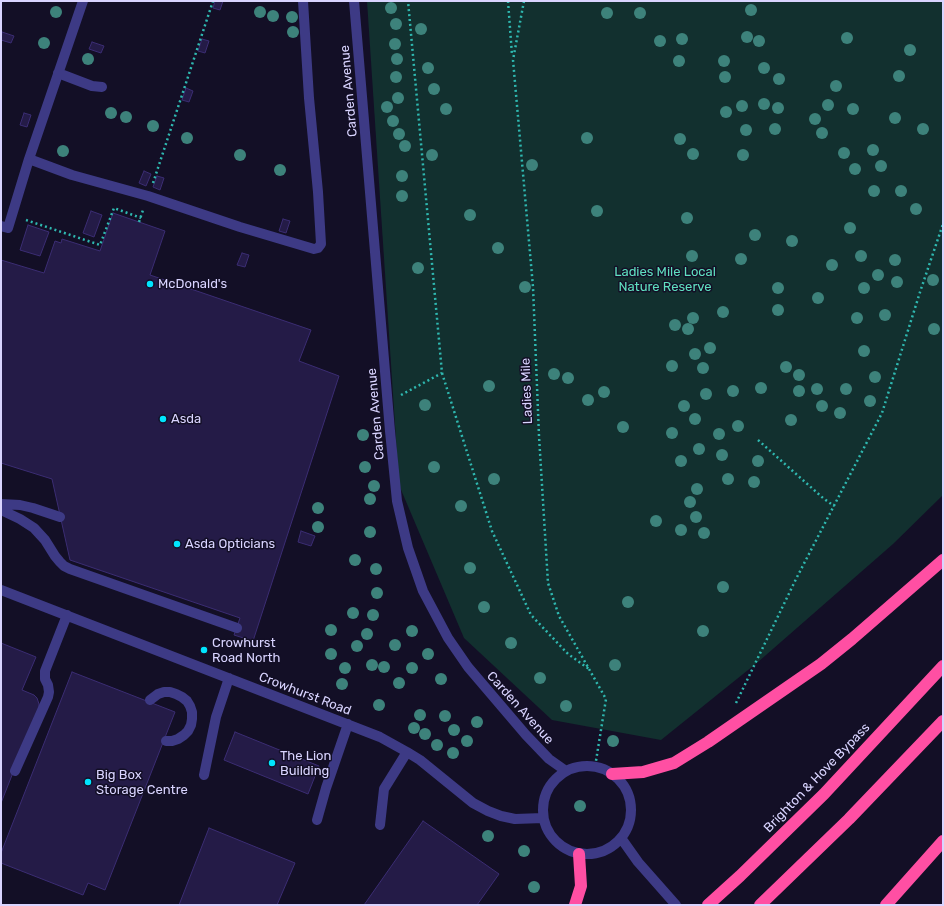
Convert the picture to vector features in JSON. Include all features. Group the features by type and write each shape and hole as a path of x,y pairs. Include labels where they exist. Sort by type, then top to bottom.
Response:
{"highway":[{"path":"612,774 643,772 674,763 708,742 826,660 943,560"},
{"name":"Brighton & Hove Bypass","path":"708,905 824,794 943,666"},
{"path":"760,905 849,819 943,721"},
{"path":"886,905 943,841"},
{"path":"575,905 581,886 579,854"}],"street":[{"path":"1,226 8,228 58,73 84,1"},
{"path":"29,160 72,175 148,196 314,249 318,248 321,244 303,1"},
{"name":"Carden Avenue","path":"354,1 397,501 408,548 423,591 448,638 468,668 526,736 549,759 566,771"},
{"path":"58,73 92,86 102,87"},
{"path":"1,504 20,505 60,517"},
{"path":"1,510 34,528 64,566 237,628"},
{"name":"Crowhurst Road","path":"1,590 380,737 420,760 473,803 488,812 515,819 543,818"},
{"path":"15,771 48,697 49,692 45,679 45,671 67,615"},
{"path":"204,775 216,717 229,678"},
{"path":"150,700 161,693 167,692 179,695 190,706 192,719 188,731 178,739 166,741"},
{"path":"317,820 326,788 348,724"},
{"path":"380,825 384,789 407,752"},
{"path":"580,766 604,769 612,774 622,784 629,797 631,811 628,825 622,838 613,846 602,852 591,855 579,854 567,850 557,843 548,833 543,818 542,807 546,793 554,780 566,771 580,766"},
{"path":"622,838 638,862 676,905"}],"path":[{"path":"139,222 213,1"},
{"path":"408,1 442,373 492,531 531,615 568,654 590,670"},
{"path":"508,1 513,60"},
{"name":"Ladies Mile","path":"524,1 513,60 534,287 539,436 548,583 559,616 606,699 595,767"},
{"path":"12,215 100,245 114,208 141,218"},
{"path":"736,703 796,579 882,413 943,224"},
{"path":"388,401 442,373"},
{"path":"758,440 834,506"}],"green space":[{"name":"Ladies Mile Local Nature Reserve","path":"367,1 943,1 943,495 893,544 758,662 661,740 552,720 464,638 399,485"}],"building":[{"path":"215,1 223,1 220,10 213,8"},
{"path":"2,32 14,36 11,43 1,40"},
{"path":"202,39 209,41 205,53 198,51"},
{"path":"92,42 104,46 101,53 89,49"},
{"path":"186,88 193,91 189,102 182,100"},
{"path":"24,113 31,115 27,127 20,125"},
{"path":"144,171 151,174 146,186 139,183"},
{"path":"157,176 164,178 160,190 153,187"},
{"path":"91,211 102,215 94,237 83,233"},
{"name":"Asda","path":"113,213 165,231 150,275 311,330 299,361 339,376 253,641 234,635 240,618 70,560 52,479 1,463 1,260 44,273 55,241 61,243 62,239 100,251"},
{"path":"283,219 290,221 286,233 279,231"},
{"path":"28,225 49,232 40,256 20,250"},
{"path":"242,253 249,255 245,267 237,265"},
{"path":"301,531 315,536 311,546 298,542"},
{"path":"1,643 36,657 22,690 34,695 37,698 39,707 1,803"},
{"name":"Big Box Storage Centre","path":"72,672 175,712 105,890 88,883 83,895 1,863 1,853"},
{"name":"The Lion Building","path":"235,732 319,766 308,794 224,760"},
{"path":"423,821 499,874 477,905 364,905"},
{"path":"209,828 295,863 277,905 179,905"}],"place":[{"name":"McDonald's","path":"150,284"},
{"name":"Asda","path":"163,419"},
{"name":"Asda Opticians","path":"177,544"},
{"name":"Crowhurst Road North","path":"204,650"},
{"name":"The Lion Building","path":"272,763"},
{"name":"Big Box Storage Centre","path":"88,782"}]}
